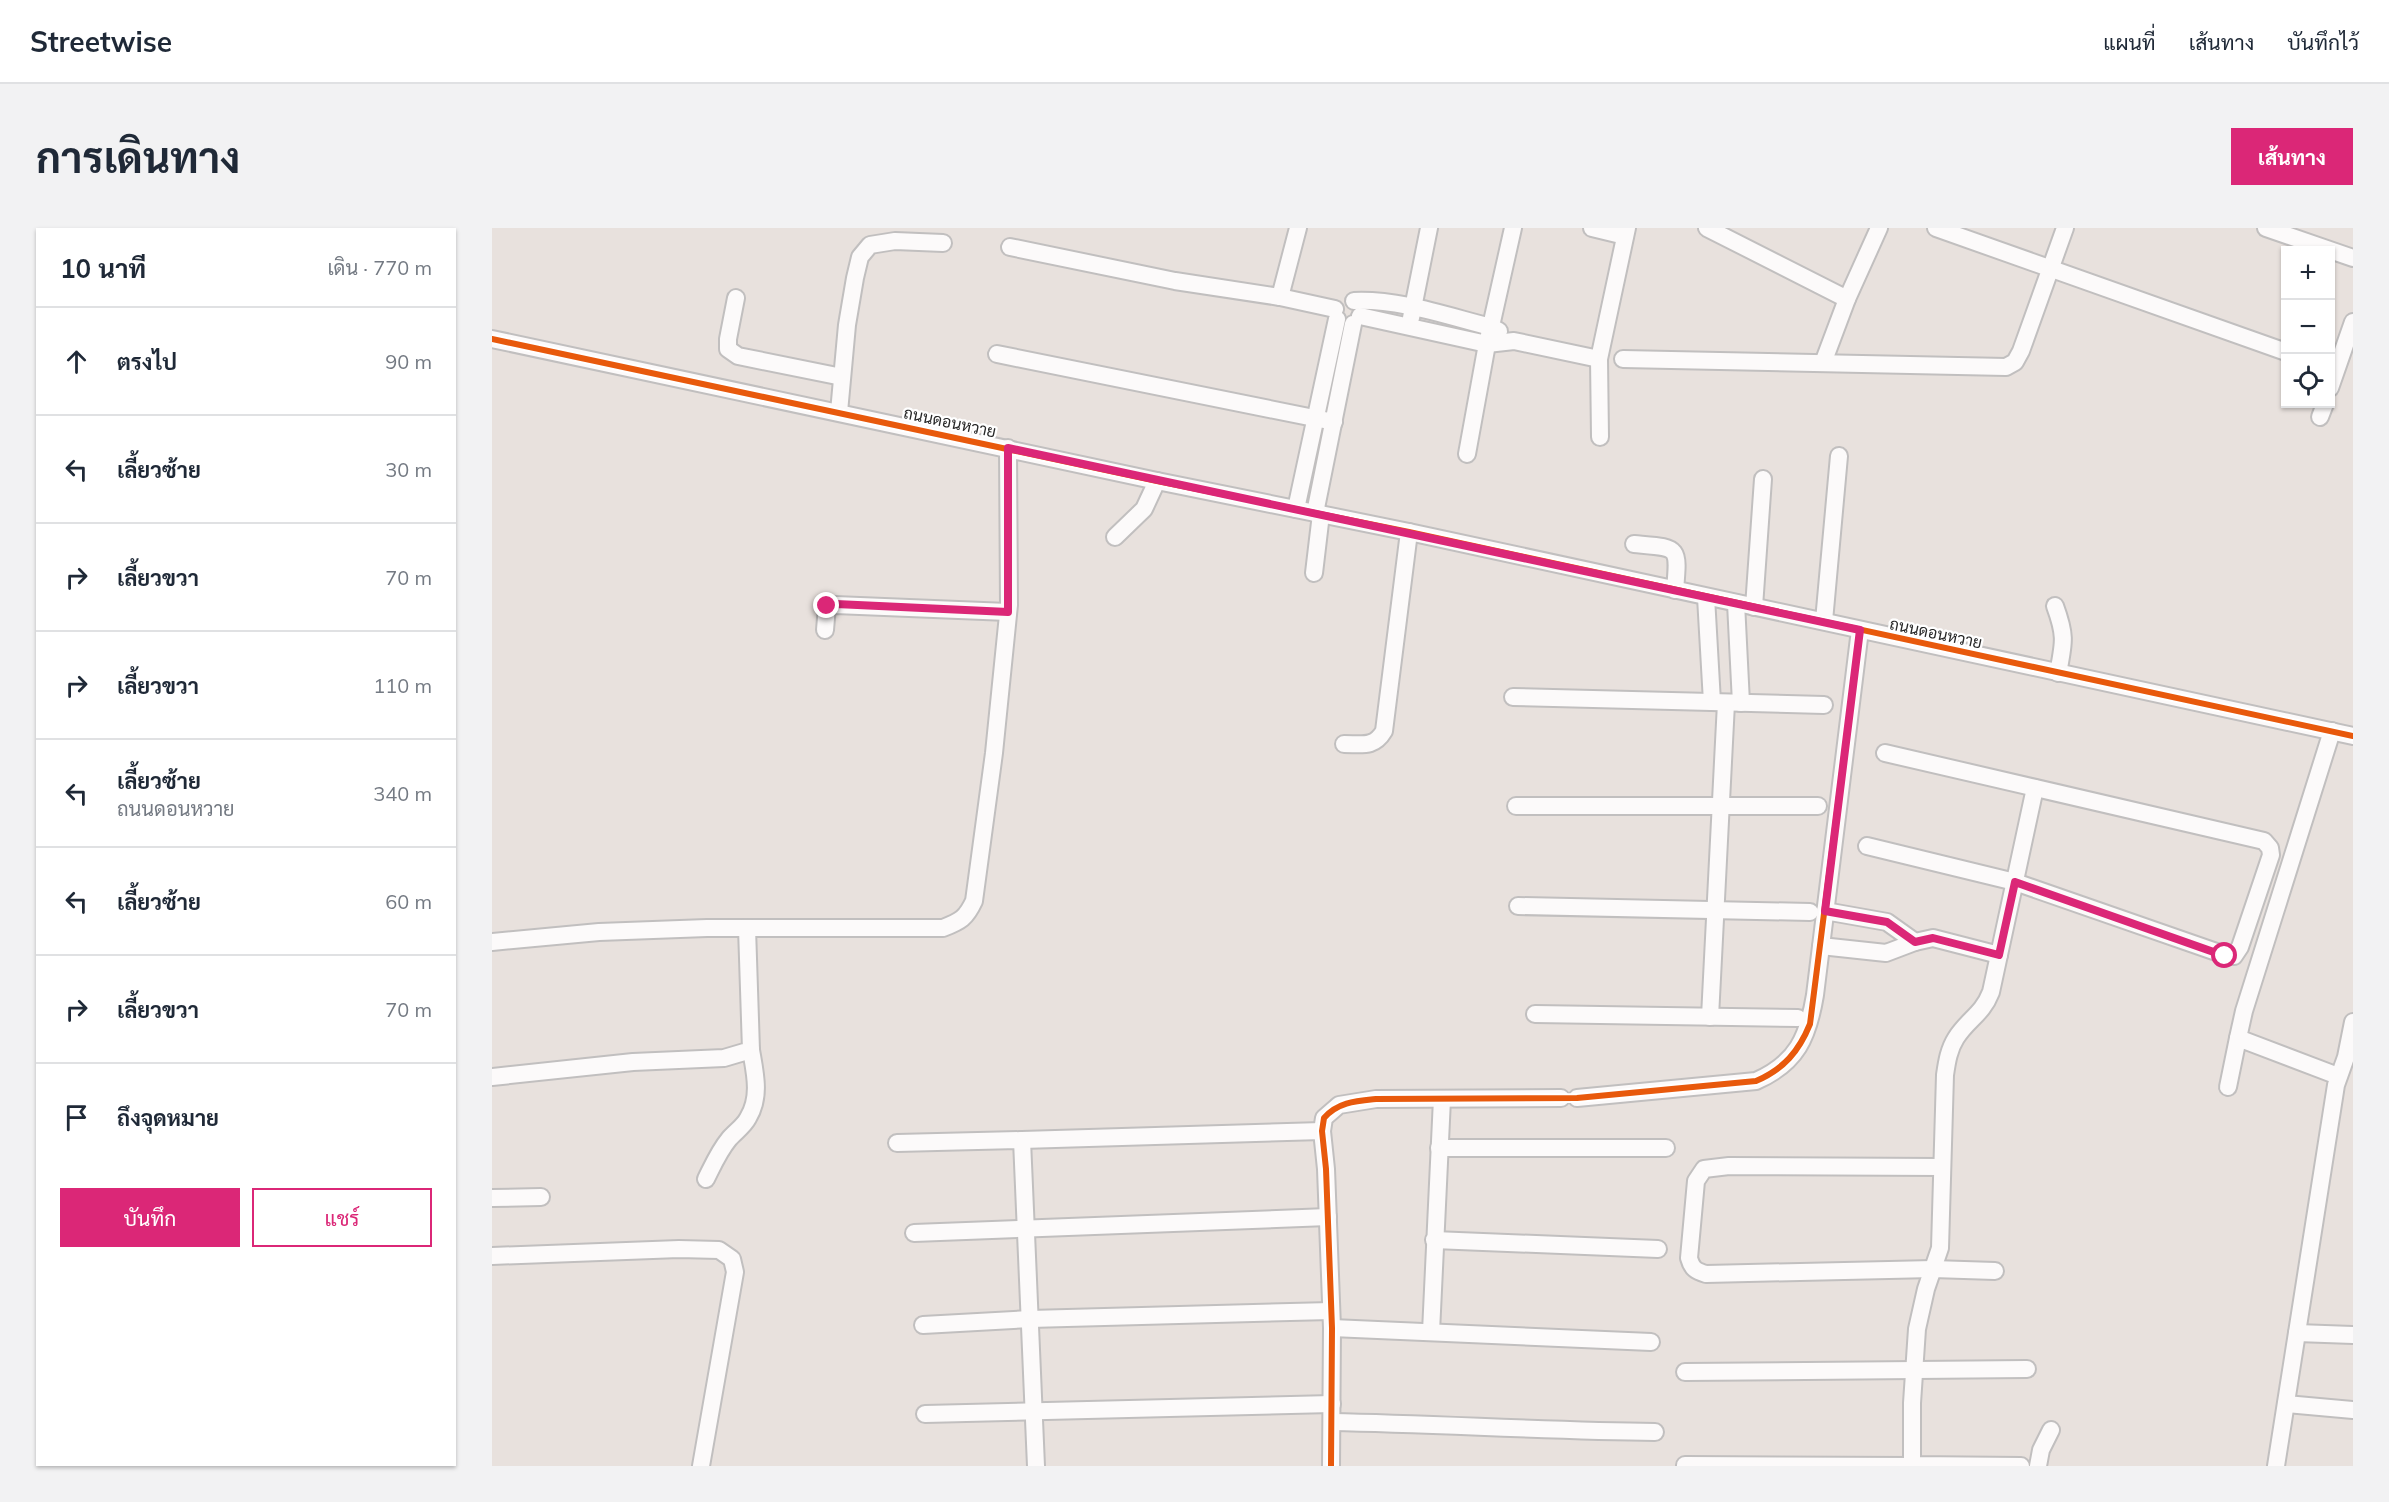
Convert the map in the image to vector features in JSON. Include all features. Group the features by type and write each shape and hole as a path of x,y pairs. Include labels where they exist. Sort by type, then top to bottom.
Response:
{"street":[{"path":"1280,297 1298,228"},
{"path":"1410,326 1429,228"},
{"path":"1467,454 1487,344 1513,228"},
{"path":"1592,228 1627,232 1599,359 1600,437"},
{"path":"1707,228 1847,299"},
{"path":"1823,363 1847,299 1879,228"},
{"path":"1936,228 2281,350"},
{"path":"1623,359 2006,367 2015,362 2021,351 2065,228"},
{"path":"2266,228 2353,258"},
{"path":"839,412 847,325 860,256 870,244 896,241 943,243"},
{"path":"1010,247 1175,281 1280,297 1487,344 1514,341 1599,359"},
{"path":"736,297 728,349 738,356 843,377"},
{"path":"1348,314 1384,302 1491,327 1514,341"},
{"path":"1296,509 1316,418 1348,314"},
{"path":"1314,573 1318,513 1334,422 1348,314"},
{"path":"2335,367 2353,322"},
{"name":"ถนนดอนหวาย","path":"492,339 2352,734"},
{"path":"998,354 1334,422"},
{"path":"2335,369 2353,376"},
{"path":"492,942 598,932 747,928 943,928 967,916 974,901 994,753 1008,612 1008,448"},
{"path":"1824,621 1839,456"},
{"path":"1754,607 1763,479"},
{"path":"1115,537 1144,509 1157,481"},
{"path":"1344,744 1372,744 1379,740 1384,731 1408,532"},
{"path":"1635,544 1664,546 1673,551 1678,559 1675,590"},
{"path":"1706,597 1726,702"},
{"path":"1710,1017 1726,702 1736,603"},
{"path":"825,630 827,606 836,604 1008,612"},
{"path":"2055,606 2064,630 2065,641 2058,673"},
{"path":"1331,1466 1332,1328 1322,1131 1324,1118 1330,1111 1346,1103 1376,1099 1569,1098 1756,1081 1772,1074 1790,1059 1810,1024 1821,945 1817,911 1860,630"},
{"path":"1513,697 1824,705"},
{"path":"2228,1087 2244,1011 2332,731"},
{"path":"1867,846 2015,882 2225,956 2234,956 2240,947 2271,855 2270,848 2264,841 1885,753"},
{"path":"1912,1466 1917,1329 1926,1289 1940,1248 1945,1075 1948,1054 1957,1036 1985,1007 1991,992 2035,788"},
{"path":"1516,806 1818,806"},
{"path":"1518,906 1817,911 1887,922 1915,942"},
{"path":"706,1179 729,1139 748,1119 755,1099 756,1079 751,1050 747,928"},
{"path":"1821,945 1886,953 1933,938 1999,955"},
{"path":"1535,1014 1798,1018"},
{"path":"2276,1466 2338,1076 2346,1057 2353,1022"},
{"path":"2238,1038 2338,1076"},
{"path":"492,1077 633,1062 724,1058 751,1050"},
{"path":"1431,1332 1442,1099"},
{"path":"897,1143 1322,1131"},
{"path":"1022,1140 1036,1466"},
{"path":"1440,1148 1666,1148"},
{"path":"1942,1167 1730,1166 1704,1169 1696,1181 1689,1258 1691,1267 1697,1272 1706,1274 1933,1269 1995,1271"},
{"path":"492,1198 541,1197"},
{"path":"914,1233 1328,1217"},
{"path":"1434,1240 1658,1249"},
{"path":"492,1256 680,1249 719,1250 732,1259 735,1272 701,1466"},
{"path":"923,1325 1030,1319 1331,1311"},
{"path":"1332,1328 1650,1342"},
{"path":"2296,1334 2353,1335"},
{"path":"1685,1372 2027,1369"},
{"path":"925,1414 1332,1404"},
{"path":"2286,1404 2353,1410"},
{"path":"1332,1422 1422,1423 1582,1431 1655,1431"},
{"path":"2038,1466 2041,1450 2051,1430"},
{"path":"1686,1464 2020,1466"}],"cycle path":[{"path":"492,339 1157,481 1409,532 2353,736"},
{"path":"1331,1466 1332,1328 1326,1169 1322,1131 1324,1118 1341,1105 1376,1099 1577,1098 1756,1081 1782,1065 1801,1043 1810,1024 1860,630"}],"route":[{"path":"827,606 836,604 851,607 1008,612 1010,506 1008,448 1860,630 1825,911 1887,922 1915,942 1933,938 1999,955 2015,882 2225,956"}]}
